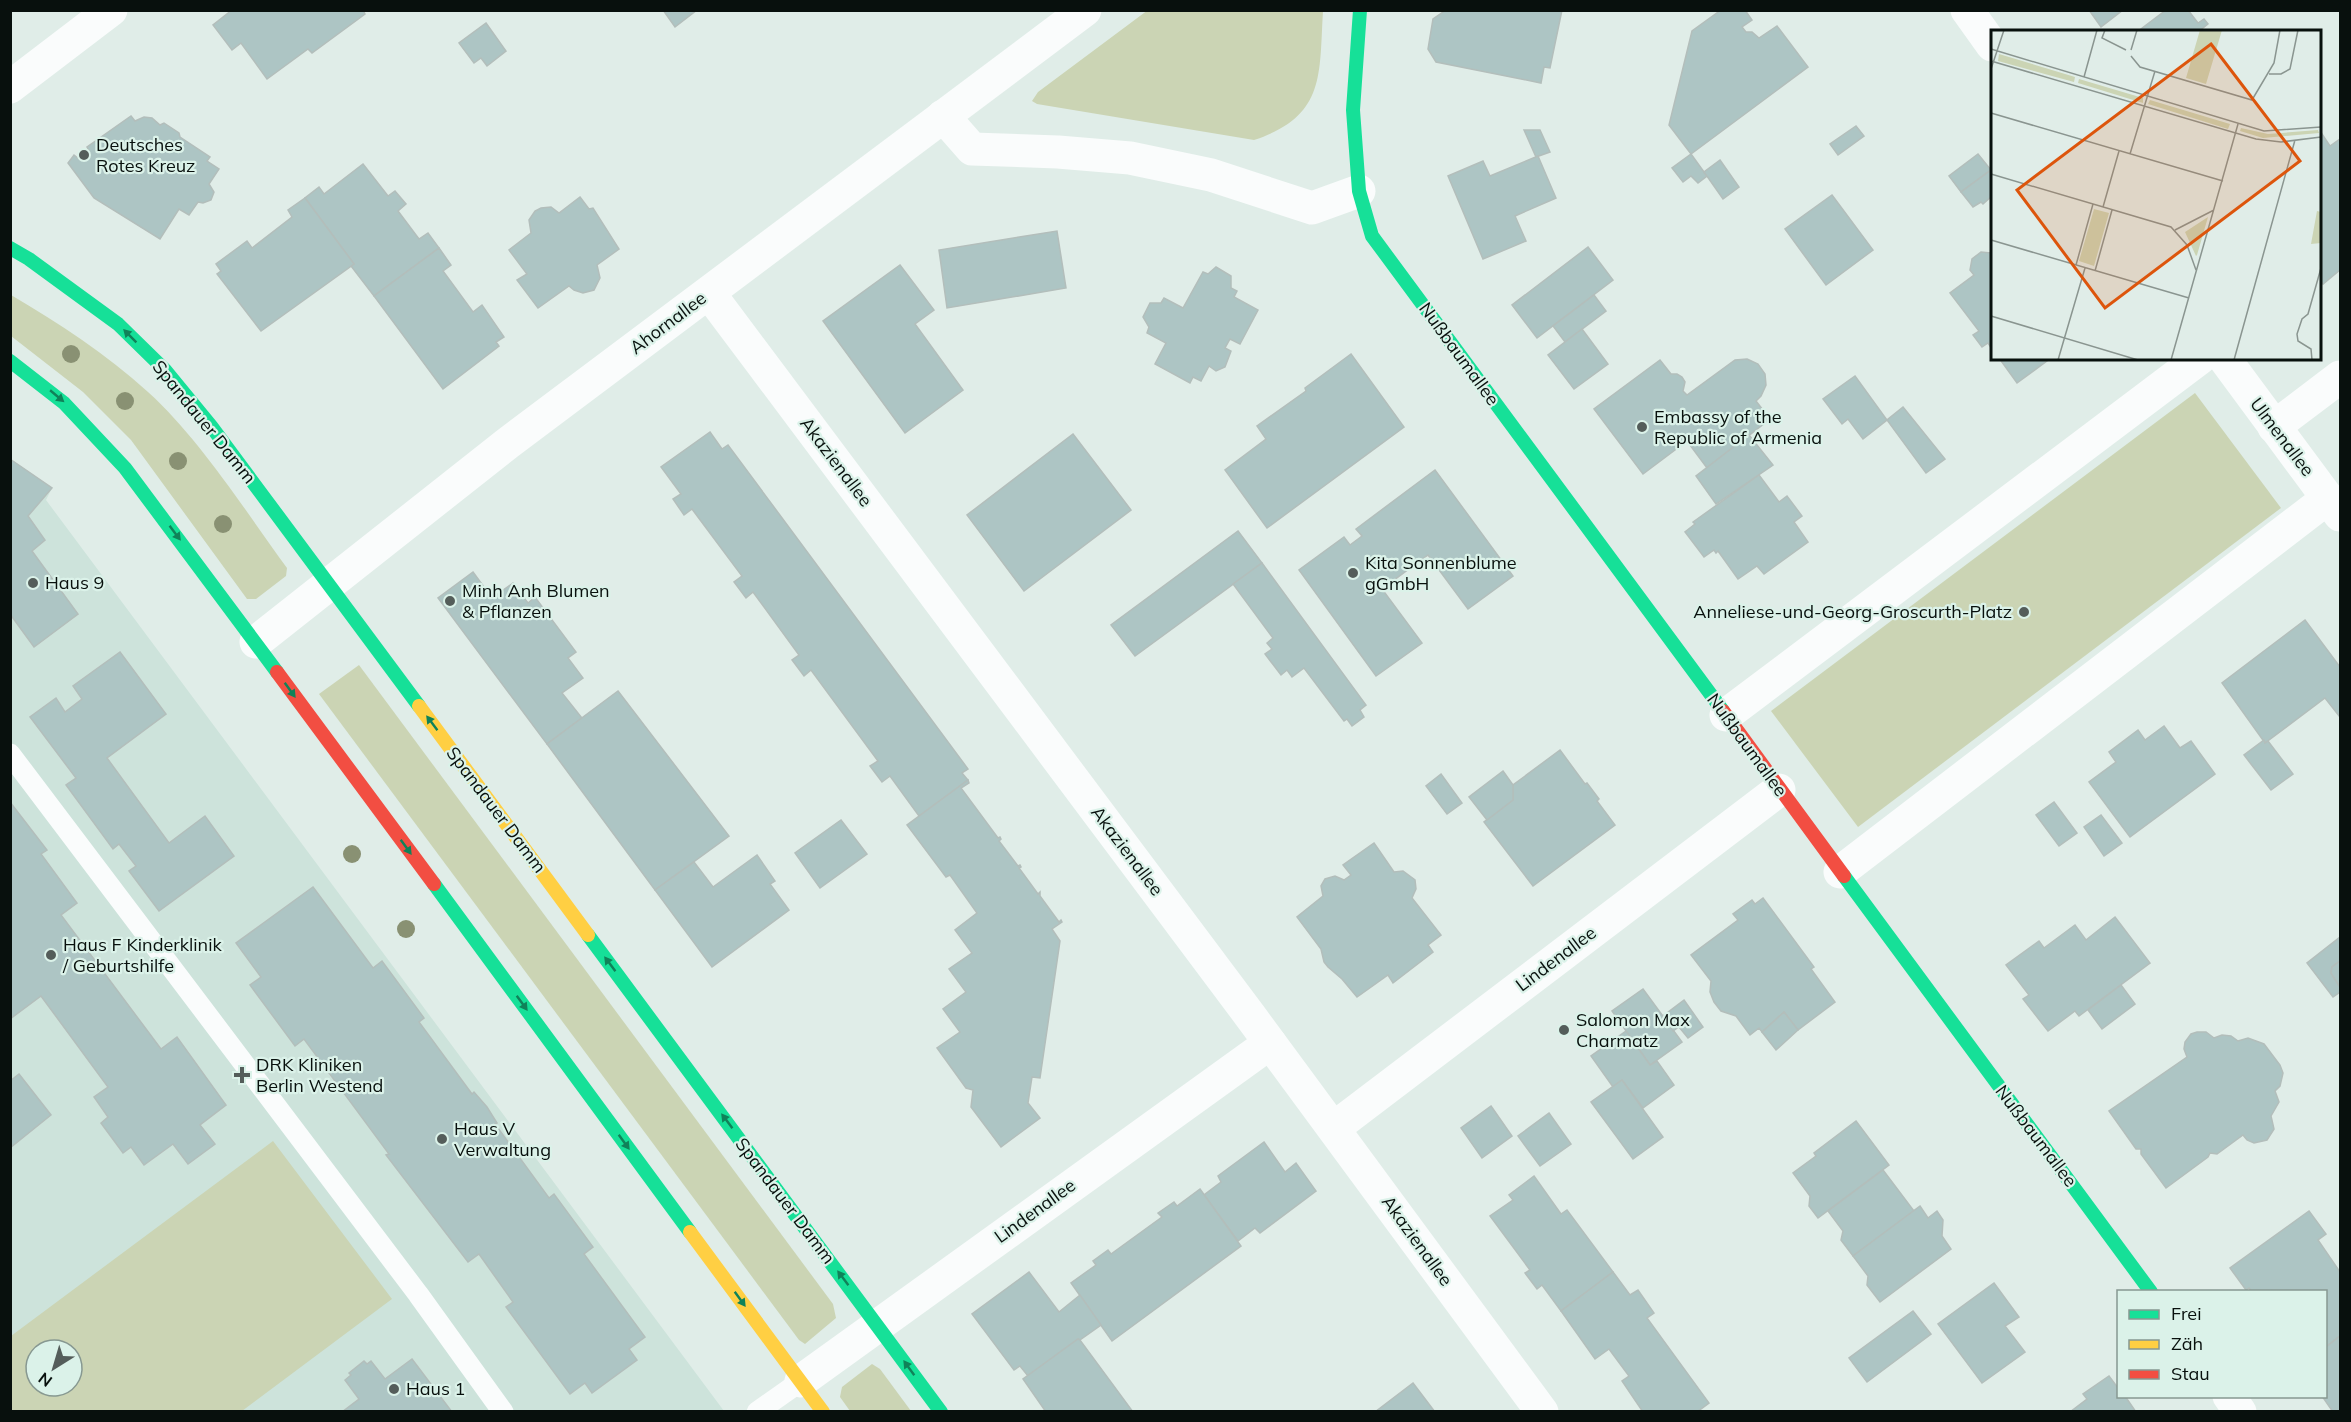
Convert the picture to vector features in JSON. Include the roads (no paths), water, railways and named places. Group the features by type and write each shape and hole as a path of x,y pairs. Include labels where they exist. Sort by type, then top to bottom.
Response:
{"main road":[{"name":"Nußbaumallee","path":"1360,10 1353,110 1359,191 1372,236 2150,1290"},
{"name":"Spandauer Damm","path":"10,248 29,259 118,324 165,370 212,426 941,1412"},
{"path":"10,361 27,371 72,409 104,441 140,486 823,1412"}],"street":[{"path":"10,87 111,10"},
{"name":"Ahornallee","path":"256,642 508,443 1085,10"},
{"path":"1967,10 1991,44"},
{"path":"942,116 972,149 1058,152 1130,158 1211,175 1312,208 1359,191"},
{"name":"Akazienallee","path":"709,293 1334,1128 1542,1412"},
{"path":"1726,715 2197,360"},
{"name":"Ulmenallee","path":"2225,360 2334,506"},
{"path":"2274,427 2340,377"},
{"path":"1840,872 2334,506"},
{"name":"Lindenallee","path":"1334,1128 1779,790"},
{"name":"Lindenallee","path":"801,1381 1270,1043"},
{"path":"2230,1398 2240,1412"}],"lane":[{"path":"10,754 372,1233 503,1412"},
{"path":"757,1412 801,1381"}],"place":[{"name":"Deutsches Rotes Kreuz","path":"84,155"},
{"name":"Embassy of the Republic of Armenia","path":"1642,427"},
{"name":"Kita Sonnenblume gGmbH","path":"1353,573"},
{"name":"Haus 9","path":"33,583"},
{"name":"Minh Anh Blumen & Pflanzen","path":"450,601"},
{"name":"Anneliese-und-Georg-Groscurth-Platz","path":"2024,612"},
{"name":"Haus F Kinderklinik / Geburtshilfe","path":"51,955"},
{"name":"Salomon Max Charmatz","path":"1564,1030"},
{"name":"DRK Kliniken Berlin Westend","path":"242,1075"},
{"name":"Haus V Verwaltung","path":"442,1139"},
{"name":"Haus 1","path":"394,1389"}]}
